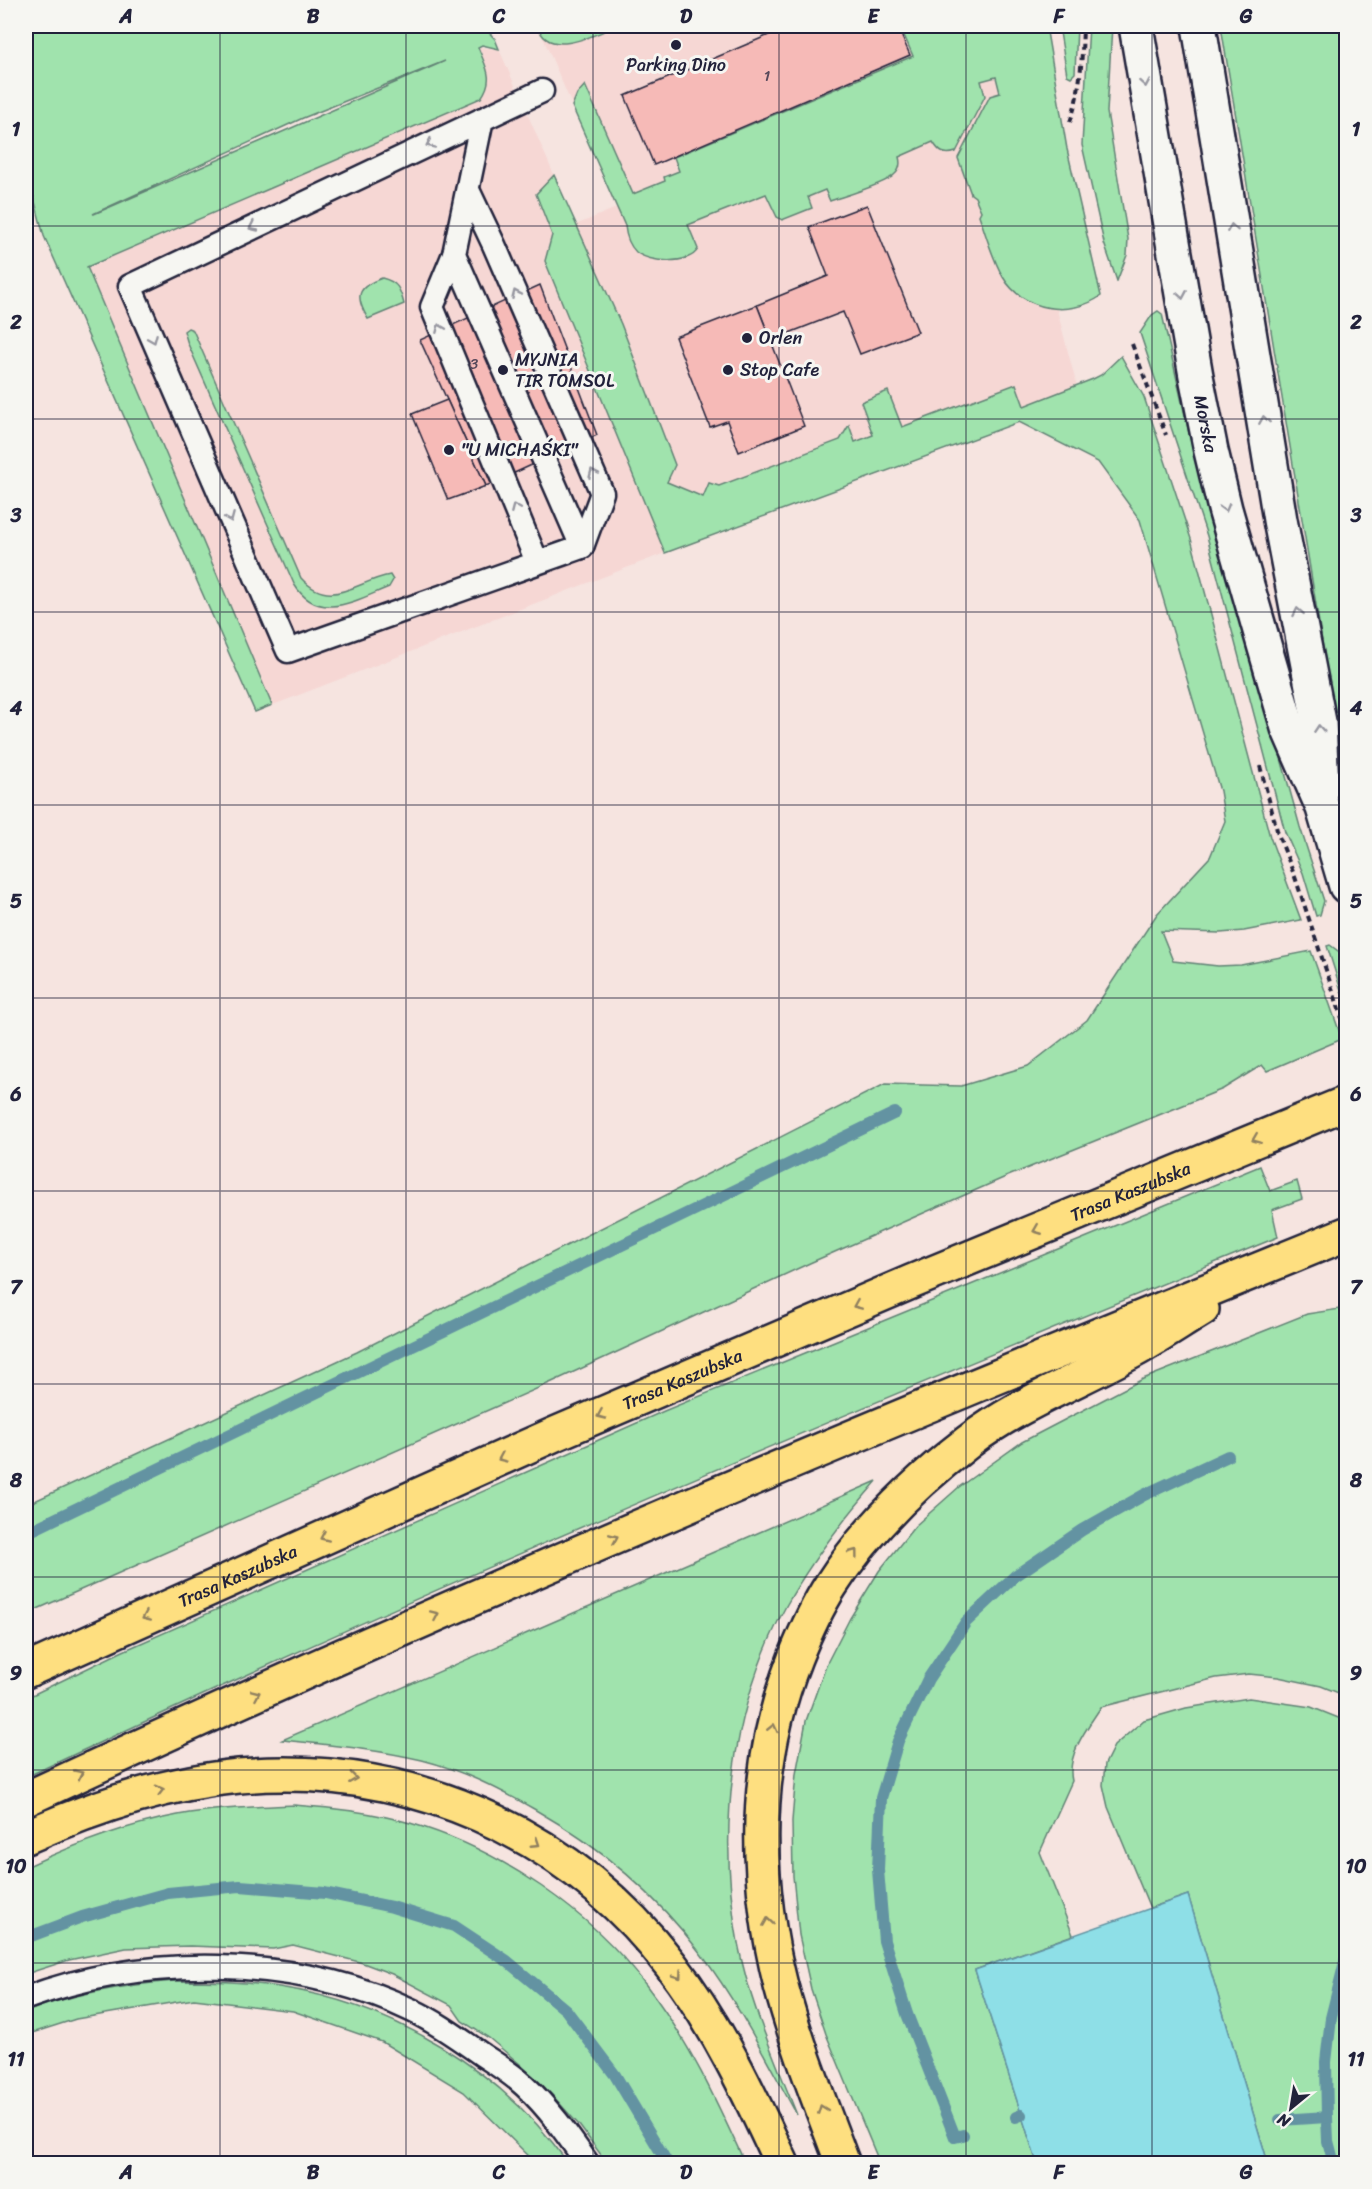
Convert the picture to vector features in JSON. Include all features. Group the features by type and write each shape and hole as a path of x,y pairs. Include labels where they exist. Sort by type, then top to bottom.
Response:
{"highway":[{"name":"Trasa Kaszubska","path":"26,1671 555,1434 911,1282 1347,1103"},
{"path":"26,1799 166,1734 590,1548 962,1390 1347,1234"},
{"path":"843,2163 788,2012 772,1945 762,1863 763,1785 772,1730 790,1670 813,1618 830,1587 858,1546 922,1481 969,1441 996,1423 1134,1351 1288,1257"},
{"path":"26,1836 71,1816 142,1794 237,1776 272,1774 305,1773 368,1780 422,1793 496,1821 531,1840 587,1879 655,1945 694,1997 718,2036 782,2163"}],"main road":[{"name":"Morska","path":"1136,26 1192,353 1219,486 1288,728 1323,808 1347,886"},
{"name":"Morska","path":"1199,26 1280,520 1319,722 1323,808"}],"lane":[{"path":"542,91 130,285 288,651 582,547"},
{"path":"482,119 454,254 432,307 537,562"},
{"path":"468,190 494,244 602,493 582,547"},
{"path":"454,254 582,547"},
{"path":"26,1998 84,1979 157,1968 220,1967 284,1971 332,1982 411,2010 453,2034 490,2060 525,2086 588,2163"}],"path":[{"path":"1070,122 1081,74 1083,26"},
{"path":"1278,834 1347,1030"}],"shaded area":[{"path":"538,26 983,26 1080,398 665,553 255,712 44,236 477,47 499,49 554,175 536,195 552,235 616,208"}],"green space":[{"path":"26,26 483,26 495,39 499,49 482,45 478,47 488,73 488,85 481,98 87,267 272,705 255,712 44,236 26,168","holes":["445,61 93,214 303,118"]},
{"path":"538,26 616,26 573,42 562,43 551,41 543,36"},
{"path":"900,26 1046,26 1067,149 1101,296 1075,307 1048,308 1022,297 999,270 979,215 981,211 975,197 971,194 958,158 990,96 1000,93 996,77 981,81 985,96 956,152 948,154 942,152 933,142 899,157 898,171 883,182 830,201 825,190 808,197 812,208 782,220 777,217 766,194 688,225 698,249 687,258 659,260 642,256 636,252 628,240 625,226 572,106 577,94 585,85 633,194 665,181 664,177 679,171 674,157 913,56"},
{"path":"1059,26 1077,26 1075,73 1071,77 1067,75"},
{"path":"1089,26 1112,26 1107,112 1128,239 1127,255 1117,281 1104,243 1082,145"},
{"path":"1221,26 1346,26 1346,783 1343,769"},
{"path":"554,175 621,324 675,465 667,482 703,497 709,483 719,486 840,440 849,425 855,442 873,435 861,402 888,391 902,427 1016,384 1024,406 1101,375 1121,356 1144,397 1191,539 1270,837 1301,920 1244,931 1220,933 1161,931 1173,961 1218,966 1241,965 1311,951 1342,1039 1267,1071 1262,1065 1223,1089 1008,1176 812,1262 552,1382 26,1614 26,1505 357,1352 885,1084 961,1086 1028,1066 1087,1020 1157,914 1210,857 1225,821 1220,791 1140,520 1098,462 1019,422 665,553 545,261 552,235 536,194"},
{"path":"382,278 398,287 404,304 368,319 361,305 360,294 367,285"},
{"path":"1158,311 1162,314 1194,455 1235,592 1300,827 1324,901 1320,915 1316,916 1303,873 1285,832 1207,536 1140,333 1152,315"},
{"path":"188,328 193,330 301,578 312,588 333,593 390,575 393,580 389,587 351,602 326,606 314,603 304,596 294,584 188,344 184,331"},
{"path":"1330,945 1342,954 1346,967 1346,1006 1327,946"},
{"path":"1260,1166 1270,1191 1297,1181 1302,1199 1272,1210 1278,1237 648,1498 336,1635 26,1777 26,1698 121,1652 664,1411"},
{"path":"1346,1308 1346,1696 1321,1686 1278,1677 1249,1674 1216,1678 1101,1707 1079,1742 1072,1761 1072,1781 1040,1852 1073,1935 975,1970 1037,2163 880,2164 826,2034 811,1989 799,1935 793,1876 792,1821 796,1774 806,1721 826,1665 850,1618 879,1571 915,1526 959,1487 1022,1442 1143,1379 1307,1314"},
{"path":"877,1481 828,1541 786,1606 767,1645 752,1685 741,1727 734,1770 729,1813 729,1857 738,1943 756,2009 797,2115 740,2013 701,1954 665,1911 604,1855 558,1823 507,1794 437,1764 370,1750 282,1740"},
{"path":"1249,1698 1311,1707 1346,1721 1346,2163 1268,2163 1188,1895 1150,1908 1108,1807 1103,1785 1105,1764 1114,1746 1144,1720 1186,1708"},
{"path":"294,1805 381,1816 444,1834 509,1866 570,1908 623,1958 661,2006 701,2071 745,2163 607,2163 579,2125 552,2095 489,2038 462,2021 451,2005 392,1974 363,1963 293,1945 273,1949 190,1946 126,1948 69,1960 26,1974 26,1867 100,1836 158,1819 236,1808"},
{"path":"174,1981 240,1982 279,1987 321,1996 363,2009 403,2026 441,2047 477,2071 511,2099 541,2129 568,2163 536,2163 464,2092 382,2042 293,2011 194,1999 76,2019 26,2035 26,2012 44,2005 99,1991"}],"water":[{"path":"1188,1895 1268,2163 1037,2163 975,1970"}],"building":[{"path":"790,26 897,26 910,55 654,165 625,96"},
{"path":"867,205 918,332 860,354 843,312 771,340 757,305 828,276 809,227"},
{"name":"MYJNIA TIR TOMSOL","path":"540,285 597,435 486,486 420,340"},
{"path":"757,305 804,426 739,452 727,421 710,427 675,337"},
{"name":"\"U MICHAŚKI\"","path":"447,400 486,486 448,500 412,414"}],"waterway":[{"path":"26,1533 895,1113"},
{"path":"963,2135 955,2137 907,2014 884,1941 878,1870 881,1798 898,1741 928,1679 966,1622 1015,1576 1082,1530 1144,1495 1228,1456"},
{"path":"26,1938 82,1917 168,1893 240,1886 325,1893 392,1907 454,1926 507,1961 566,2010 615,2075 668,2164"},
{"path":"1280,2120 1327,2117 1326,2062 1331,2018 1346,1958"},
{"path":"1016,2117 1021,2115"},
{"path":"1327,2117 1328,2141 1334,2164"}],"place":[{"name":"Parking Dino","path":"676,45"},
{"name":"Orlen","path":"747,338"},
{"name":"MYJNIA TIR TOMSOL","path":"503,370"},
{"name":"Stop Cafe","path":"728,370"},
{"name":"\"U MICHAŚKI\"","path":"449,450"}]}
